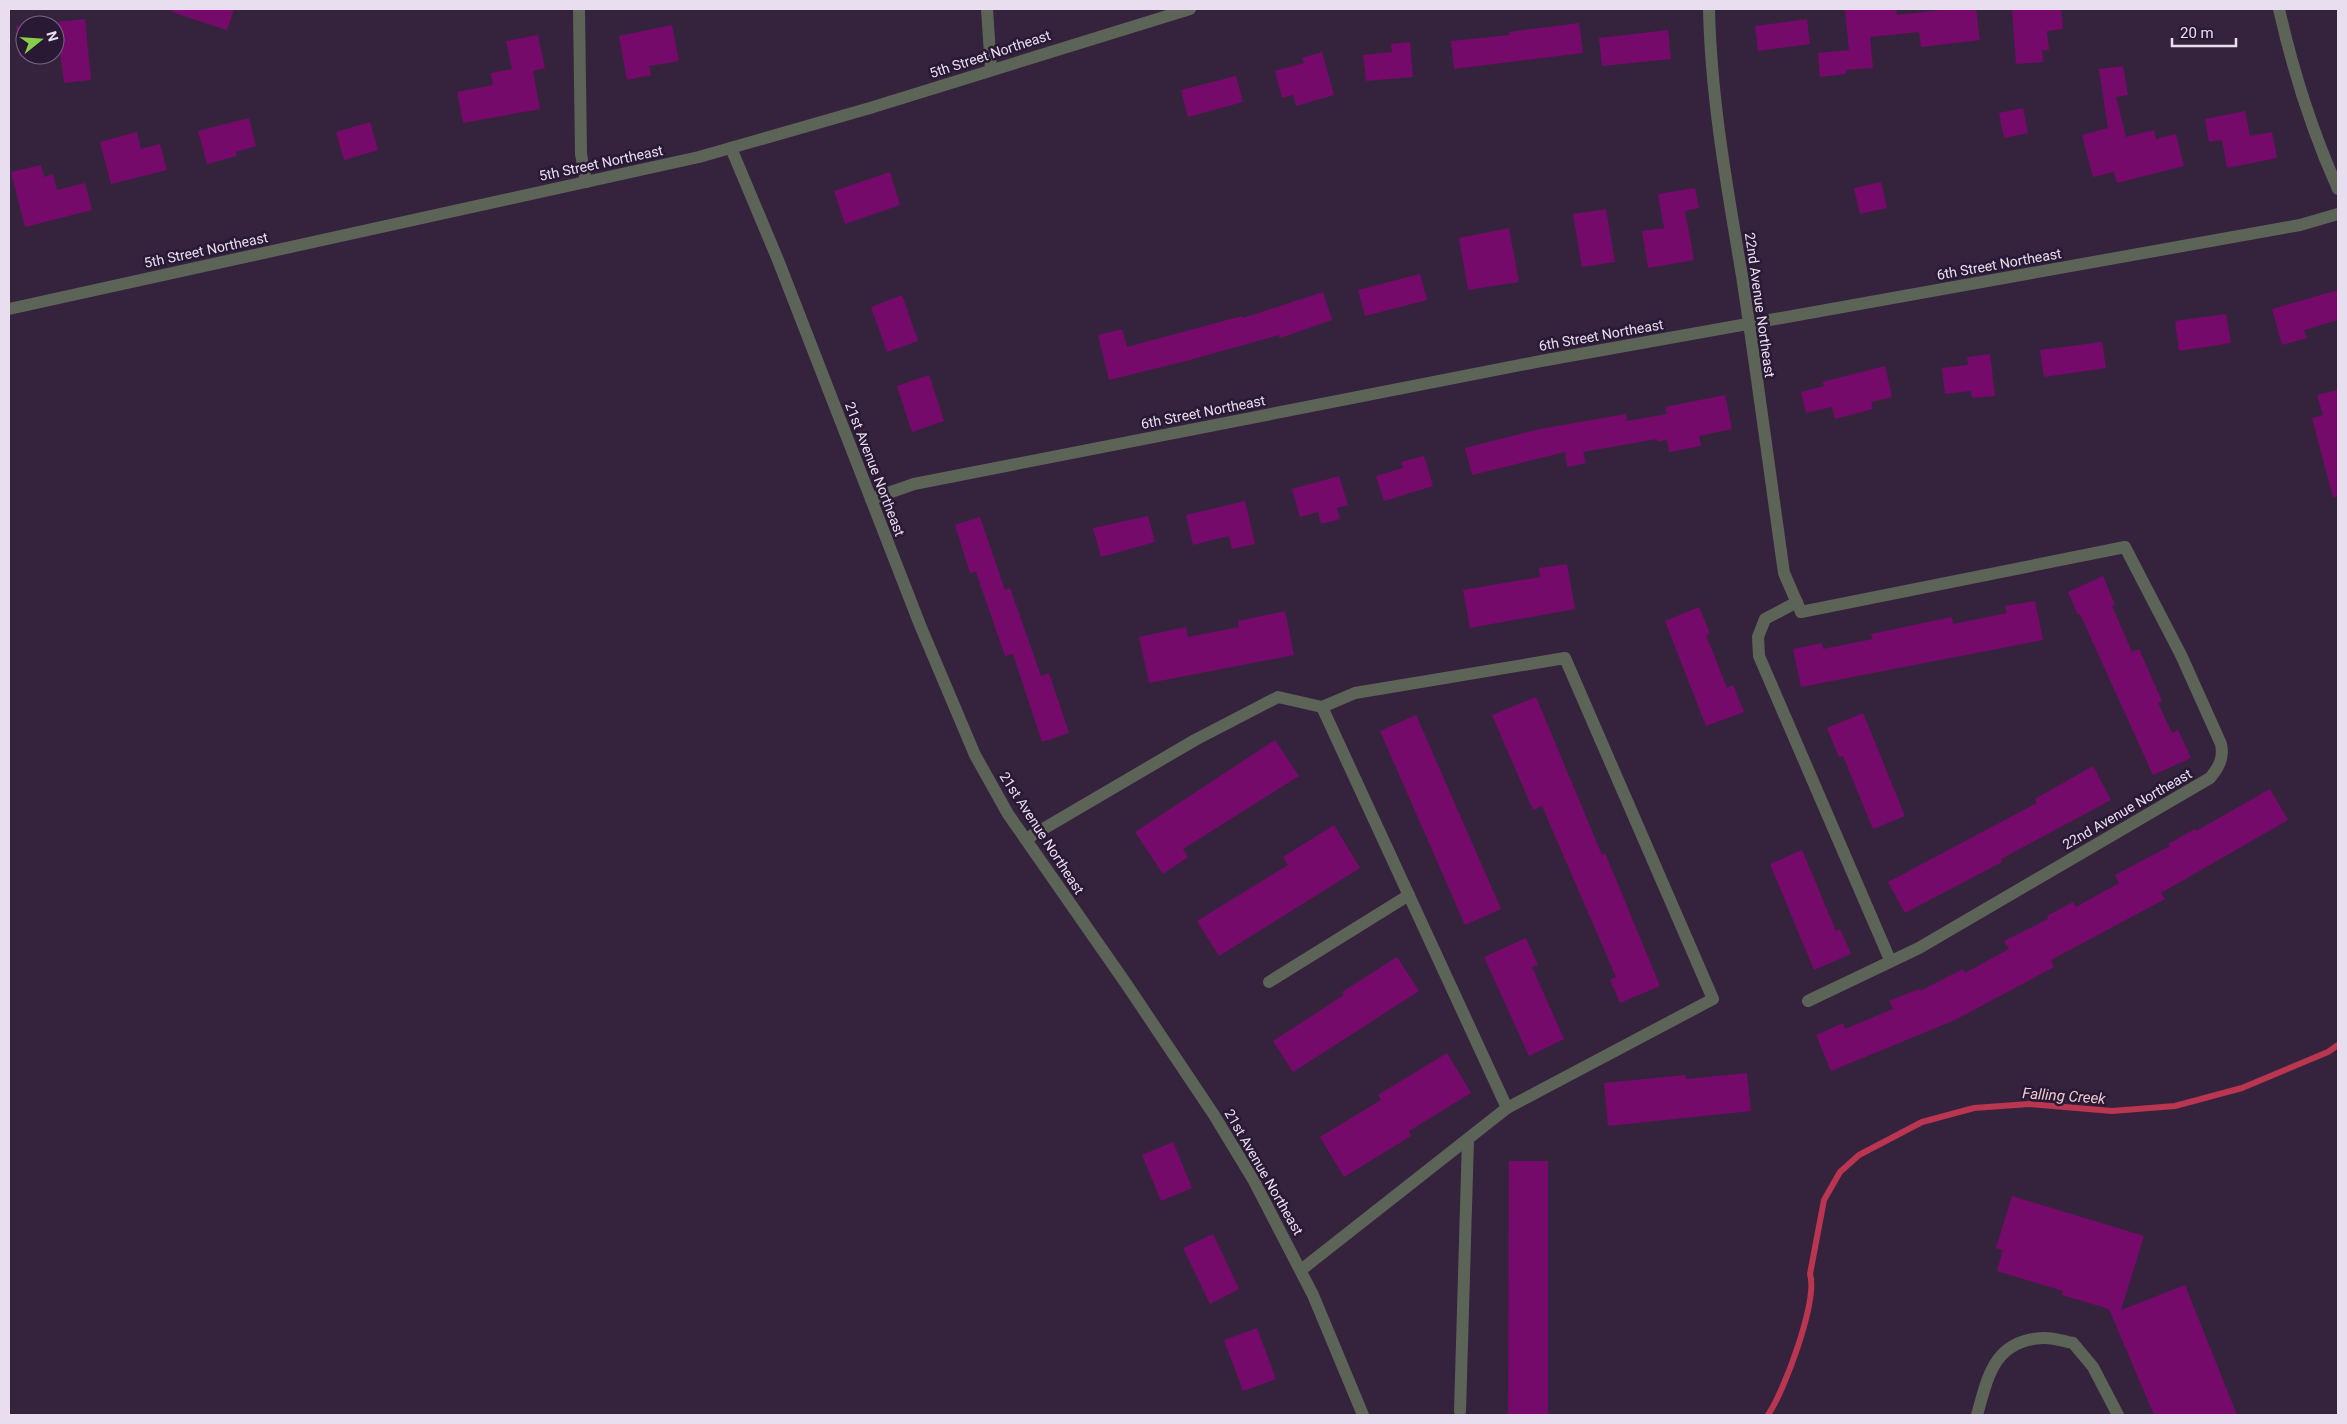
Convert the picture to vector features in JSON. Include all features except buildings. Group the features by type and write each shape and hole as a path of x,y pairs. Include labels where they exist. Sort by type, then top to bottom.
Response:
{"street":[{"path":"579,9 581,154 586,182"},
{"path":"987,9 991,70"},
{"name":"5th Street Northeast","path":"9,309 586,182 731,148 870,108 1170,11 1190,9"},
{"name":"22nd Avenue Northeast","path":"1709,9 1714,101 1784,573 1801,612 2124,547 2181,654 2221,744 2221,763 2210,778 1927,943 1890,960"},
{"path":"2279,9 2289,52 2310,118 2338,189"},
{"name":"21st Avenue Northeast","path":"731,148 778,260 940,674 975,755 1008,814 1214,1115 1254,1181 1301,1270 1364,1415"},
{"name":"6th Street Northeast","path":"871,499 924,482 1541,361 2300,225 2338,214"},
{"path":"1797,602 1765,619 1758,637 1759,656 1890,960 1808,1001"},
{"path":"1026,839 1196,740 1278,697 1322,707 1355,693 1565,658 1713,999 1507,1108 1301,1270"},
{"path":"1322,707 1507,1108"},
{"path":"1270,982 1409,895"},
{"path":"1460,1411 1468,1139"},
{"path":"1977,1415 1986,1381 1996,1359 2014,1344 2043,1338 2073,1343 2093,1367 2118,1415"}],"waterway":[{"name":"Falling Creek","path":"1768,1415 1790,1367 1804,1324 1809,1304 1810,1274 1824,1200 1840,1172 1859,1155 1922,1122 1974,1108 2029,1104 2112,1111 2175,1106 2242,1088 2328,1052 2338,1045"}]}
